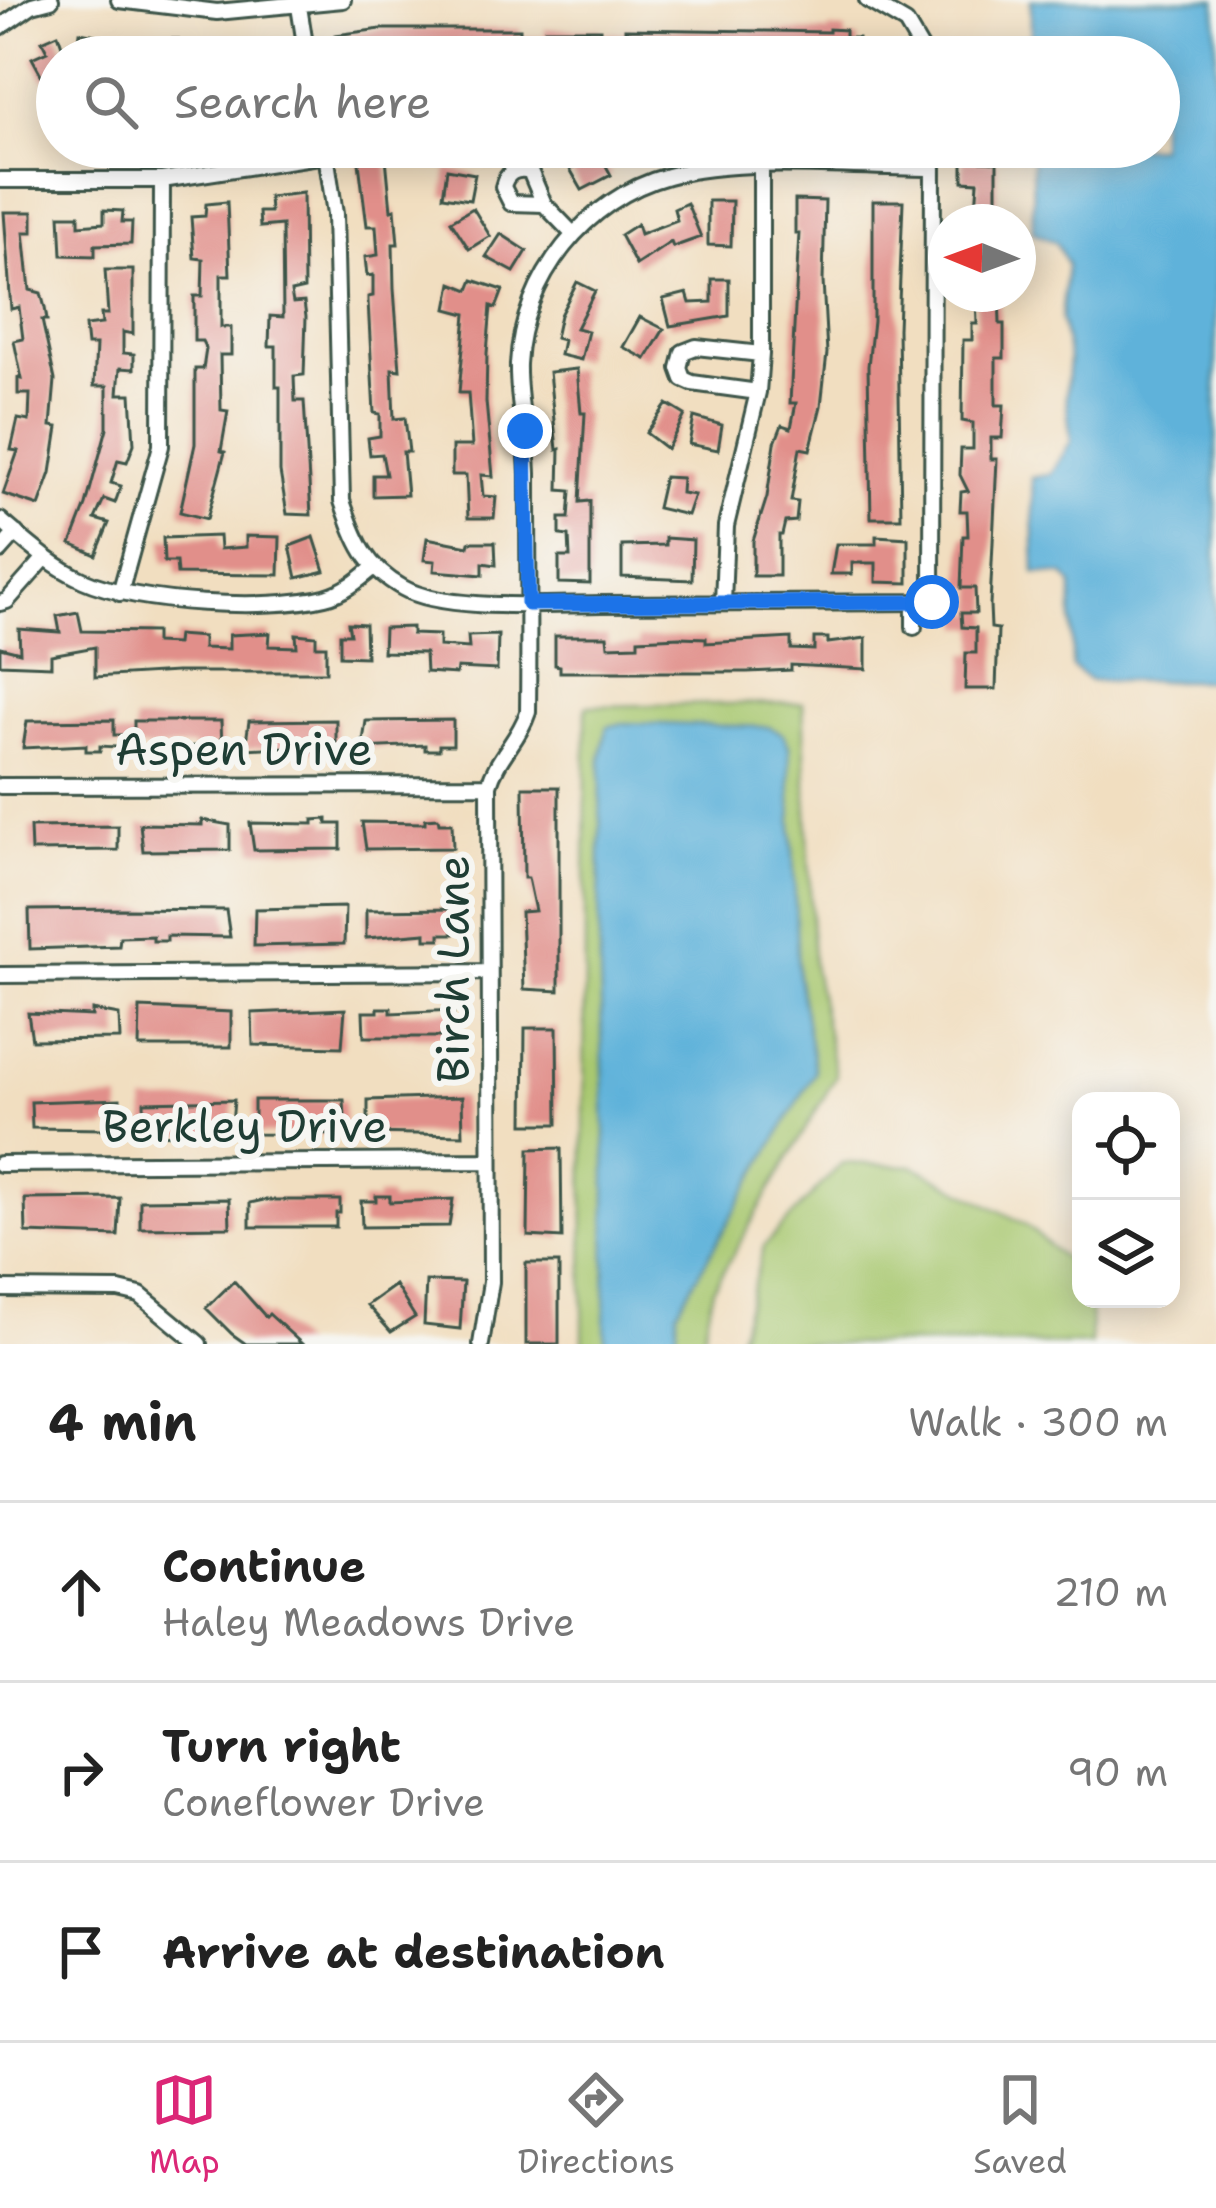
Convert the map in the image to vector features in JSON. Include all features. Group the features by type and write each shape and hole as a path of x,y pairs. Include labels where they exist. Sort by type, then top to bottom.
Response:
{"street":[{"path":"0,27 32,5 51,0"},
{"path":"119,0 217,12 343,0"},
{"path":"867,0 906,23 914,36"},
{"path":"298,3 304,36"},
{"path":"0,180 162,180 229,168"},
{"path":"328,168 335,214 342,501 354,536 373,568 407,591 438,600 528,604 932,602 933,168"},
{"path":"489,785 495,766 522,731 527,712 527,464 518,358 526,319 539,285 573,234 637,186 712,168"},
{"path":"724,603 726,526 758,392 761,168"},
{"path":"120,593 161,446 162,180"},
{"path":"544,204 573,234"},
{"path":"758,392 692,383 683,379 679,368 682,352 696,347 761,354"},
{"path":"0,520 45,558 82,580 158,601 295,602 328,597 352,586 373,568"},
{"path":"0,551 16,533"},
{"path":"0,603 45,558"},
{"path":"914,602 914,627"},
{"name":"Aspen Drive","path":"0,786 489,785"},
{"name":"Birch Lane","path":"481,1344 491,1282 489,785"},
{"path":"0,975 488,972"},
{"name":"Berkley Drive","path":"0,1164 490,1161"},
{"path":"0,1289 119,1290 140,1295 199,1344"}],"green space":[{"path":"803,703 813,964 836,1076 713,1289 701,1344 583,1344 586,706"},
{"path":"842,1163 914,1166 1025,1224 1072,1266 1072,1308 1090,1308 1091,1344 737,1344 764,1246"}],"water":[{"path":"1031,0 1216,0 1216,681 1090,681 1072,667 1072,584 1064,575 1035,573 1032,478 1051,474 1071,442 1066,396 1069,359 1061,319 1067,264 1056,243 1036,233 1032,168 1180,168 1180,36 1031,36"},
{"path":"623,723 769,727 783,734 789,746 798,975 815,1072 677,1311 677,1344 605,1344 601,756 607,727"}],"building":[{"path":"381,29 520,29 520,36 335,35"},
{"path":"545,29 600,29 600,34 625,33 625,29 845,30 845,36 545,36"},
{"path":"360,168 387,168 398,244 393,244 400,370 392,369 394,419 405,418 407,495 373,496 373,475 386,475 382,454 370,455 368,438 380,436 380,414 374,413 368,301 373,296 373,275 367,276 365,257 378,255 376,226 367,226"},
{"path":"607,168 611,175 582,190 570,169"},
{"path":"963,168 997,168 997,204 976,204 978,182 963,181"},
{"path":"447,169 475,174 470,200 443,196"},
{"path":"303,193 304,289 291,292 293,303 304,302 306,317 304,375 294,376 295,401 304,401 311,515 287,514 280,472 276,346 269,346 270,316 283,317 282,225 260,227 259,212 270,212 269,197"},
{"path":"795,200 825,201 827,353 810,450 800,448 791,501 798,502 796,521 785,522 779,535 779,576 753,576 753,541 767,497 775,443 782,425 791,428 796,403 790,403 799,233 795,233"},
{"path":"708,201 732,201 731,246 708,245"},
{"path":"873,201 903,201 898,329 901,518 871,518 868,366 873,321"},
{"path":"227,202 230,275 221,275 221,327 231,327 231,355 220,355 221,410 228,411 221,451 225,452 207,519 180,512 195,444 195,369 203,369 206,349 202,341 194,341 194,296 202,296 203,259 194,258 191,217 205,216 206,204"},
{"path":"687,203 701,237 673,247 671,242 636,265 620,235 637,224 640,234 677,220 674,209"},
{"path":"473,208 490,236 469,249 451,221"},
{"path":"104,210 123,211 122,222 132,222 131,244 95,245 95,256 62,255 60,215 79,215 79,225 104,223"},
{"path":"4,212 33,212 33,232 24,232 30,290 41,293 55,380 51,426 58,427 51,473 39,506 3,494 18,451 11,450 18,419 29,421 30,394 18,394 18,378 22,379 14,341 23,339 19,307 11,309"},
{"path":"501,234 527,251 514,272 486,257"},
{"path":"105,270 133,270 133,334 123,332 123,353 134,354 134,369 120,368 118,394 131,394 134,444 127,462 118,460 111,483 121,486 115,503 104,499 95,519 109,523 96,555 71,544 107,428 107,386 94,386 96,345 87,345 85,326 102,324 101,314 108,314"},
{"path":"712,279 729,279 729,316 670,326 663,299 687,293 690,303 712,302"},
{"path":"473,280 503,290 496,308 491,306 487,353 493,476 481,475 483,496 496,497 494,518 468,518 466,475 452,475 452,446 472,446 468,393 459,393 466,314 447,309 452,283 469,290"},
{"path":"577,282 595,291 576,328 588,331 581,360 560,355 563,340 555,338 560,315"},
{"path":"977,312 1000,312 1000,324 1004,324 1004,358 996,358 996,405 1004,405 1002,438 991,438 991,459 997,459 990,605 991,628 998,629 996,689 965,689 966,653 976,653 976,628 962,627 961,613 976,613 975,588 961,588 963,536 968,536 967,511 960,511 961,492 968,491 960,475 961,449 973,449 973,423 962,421 963,340 972,340 972,324 977,324"},
{"path":"640,317 664,329 646,359 623,347"},
{"path":"577,369 581,413 585,413 580,502 590,501 590,584 559,583 559,557 570,557 569,536 560,535 560,518 569,518 571,491 559,490 560,449 549,372"},
{"path":"667,404 685,415 667,449 646,433"},
{"path":"694,417 722,425 718,450 689,444"},
{"path":"664,477 682,478 681,493 694,495 687,515 657,508"},
{"path":"219,536 220,549 246,547 246,536 280,537 279,575 177,574 176,562 164,562 163,538"},
{"path":"876,536 908,538 908,583 876,582 876,563 852,563 852,574 831,574 836,544 876,544"},
{"path":"314,537 325,571 297,578 290,546"},
{"path":"427,538 468,546 469,542 495,542 496,565 483,563 483,575 434,571 435,561 424,560"},
{"path":"665,538 693,540 692,580 622,577 622,546 665,545"},
{"path":"78,612 82,631 155,632 155,643 176,644 177,635 203,637 203,648 229,649 229,635 270,633 269,646 297,647 296,634 316,636 316,646 326,646 326,672 95,677 95,647 51,655 51,666 0,664 0,647 20,652 19,629 60,632 57,616"},
{"path":"348,623 365,624 366,657 340,656 340,634 350,634"},
{"path":"412,627 412,634 439,635 439,646 469,648 468,636 498,635 497,670 426,672 425,653 383,652 384,628"},
{"path":"555,636 607,636 608,646 680,637 706,638 706,643 791,638 791,649 814,650 814,638 828,638 828,643 866,638 866,669 791,665 791,670 747,672 560,672 555,665"},
{"path":"114,720 114,735 134,735 134,721 221,721 222,746 207,746 207,751 194,751 194,746 100,746 100,751 86,751 86,745 23,748 27,721"},
{"path":"336,720 336,746 322,746 322,751 308,751 308,746 245,749 249,721"},
{"path":"453,720 453,745 439,745 439,750 425,750 425,745 362,748 366,721"},
{"path":"523,787 559,787 559,991 524,989 521,912 535,911 528,878 524,878"},
{"path":"438,818 439,823 452,823 453,848 366,849 362,822 425,823 425,819"},
{"path":"327,819 327,824 341,824 341,849 254,850 250,823 313,824 313,820"},
{"path":"202,820 230,825 230,850 143,851 140,824 202,825"},
{"path":"118,826 118,850 31,851 30,827"},
{"path":"345,907 344,944 254,946 255,909"},
{"path":"454,909 454,934 440,934 440,939 426,939 426,933 366,938 366,910"},
{"path":"29,910 226,910 230,937 167,936 167,941 153,941 153,936 120,937 119,946 30,949"},
{"path":"140,1008 231,1012 231,1047 139,1047"},
{"path":"378,1008 391,1008 391,1013 454,1010 451,1037 364,1037 363,1012 378,1012"},
{"path":"345,1009 342,1047 253,1045 252,1013"},
{"path":"92,1010 119,1015 120,1039 32,1040 28,1013 92,1016"},
{"path":"525,1028 557,1028 558,1124 524,1124"},
{"path":"462,1097 463,1135 368,1133 368,1100"},
{"path":"120,1099 120,1125 32,1128 31,1102"},
{"path":"234,1100 231,1136 145,1134 144,1102"},
{"path":"254,1100 344,1100 346,1135 254,1134"},
{"path":"561,1148 562,1238 528,1236 529,1149"},
{"path":"376,1196 390,1196 390,1202 453,1199 449,1226 362,1227 361,1201 376,1201"},
{"path":"120,1198 118,1236 26,1233 25,1199"},
{"path":"229,1199 230,1227 140,1228 140,1200"},
{"path":"340,1200 340,1213 336,1213 336,1227 250,1227 250,1203"},
{"path":"526,1263 559,1263 559,1344 526,1344"},
{"path":"234,1281 266,1317 269,1314 302,1344 246,1344 232,1334 206,1308"},
{"path":"426,1281 463,1282 460,1329 424,1325"},
{"path":"395,1285 415,1317 391,1332 367,1305"}],"route":[{"path":"525,431 528,604 932,602"}]}
